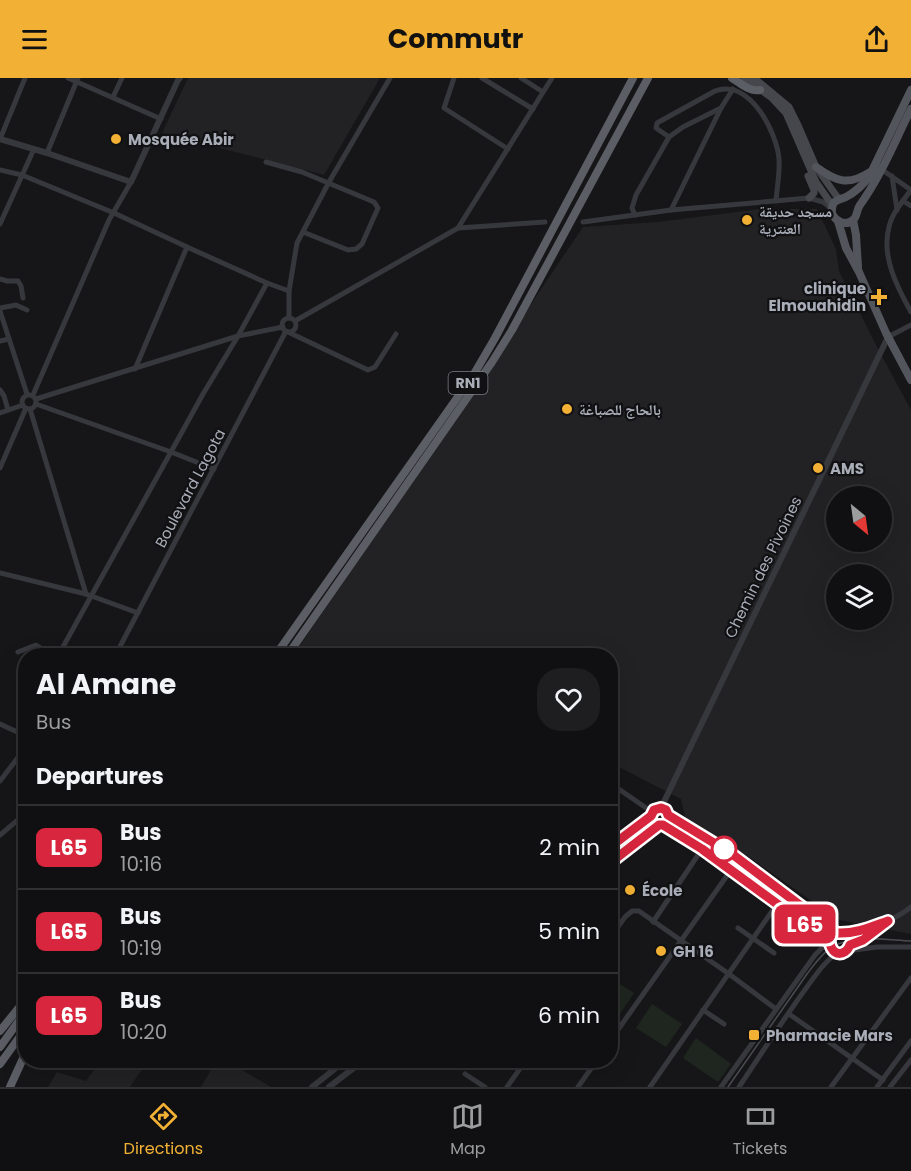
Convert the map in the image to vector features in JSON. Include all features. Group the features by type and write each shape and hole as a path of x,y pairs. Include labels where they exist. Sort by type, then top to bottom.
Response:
{"highway":[{"name":"RN1","path":"281,648 474,374 631,78"},
{"name":"RN1","path":"293,648 492,362 512,330 649,78"},
{"path":"732,78 752,90 760,90"},
{"path":"0,1031 18,1009"},
{"path":"0,1047 18,1022"},
{"path":"0,1064 18,1039"},
{"path":"10,1087 19,1068"}],"main road":[{"path":"744,78 772,98 786,113 816,182 832,207 846,248 911,380"},
{"path":"754,78 789,107 816,167 842,197 854,200 858,207"},
{"path":"838,221 846,223 853,220 858,207 870,192 877,169 911,90"},
{"path":"832,207 842,197 865,183 877,169 911,109"},
{"path":"801,151 802,161 814,190 809,198"},
{"path":"816,167 828,176 845,182 860,178 877,169"},
{"path":"853,220 859,272"}],"street":[{"path":"25,78 0,139 131,182"},
{"path":"68,78 77,80 161,119"},
{"path":"113,97 122,78"},
{"path":"89,596 23,398 33,398 135,369 238,336 286,330 292,332 296,329 292,320 289,291 297,243 329,182 390,78"},
{"path":"454,78 444,108 508,149"},
{"path":"482,78 533,109"},
{"path":"521,78 543,92"},
{"path":"458,228 552,78"},
{"path":"0,468 114,213 179,79"},
{"path":"47,153 77,80"},
{"path":"669,137 656,128 657,123 720,88 744,93 754,101 764,118 779,157 776,201"},
{"path":"671,210 721,108 733,89"},
{"path":"635,214 632,208 636,195 669,137 683,127 721,108"},
{"path":"0,224 34,149"},
{"path":"266,162 302,171 377,205 378,211 362,244 356,249 348,250 303,232"},
{"path":"877,169 911,190 889,226 888,248 888,260 911,312"},
{"path":"0,170 22,175 114,213 289,291"},
{"path":"892,177 897,210"},
{"path":"583,222 671,210 809,198 832,207"},
{"path":"903,201 911,206"},
{"path":"286,330 285,320 292,320 458,228 545,222"},
{"path":"135,369 187,247"},
{"path":"0,279 18,281 23,298"},
{"path":"60,648 267,283"},
{"path":"903,298 911,294"},
{"path":"27,310 16,305 0,310 33,398 214,469"},
{"path":"888,337 911,325"},
{"path":"286,330 368,370 375,367 396,334"},
{"name":"Boulevard Lagota","path":"119,648 286,330"},
{"name":"Chemin des Pivoines","path":"661,808 888,337"},
{"path":"0,341 9,339"},
{"path":"0,390 8,410"},
{"path":"0,413 26,408"},
{"path":"0,573 89,596 138,613"},
{"path":"0,724 18,732"},
{"path":"0,781 18,757"},
{"path":"618,789 652,814"},
{"path":"618,841 652,814 656,808 666,810 668,815 732,854 849,938 849,948"},
{"path":"652,814 652,821 702,849 830,944"},
{"path":"618,857 667,821 668,815"},
{"path":"0,836 18,820"},
{"path":"653,922 702,849"},
{"path":"618,1030 731,870"},
{"path":"661,1087 651,1084 777,904"},
{"path":"739,1087 789,1014 832,957 838,953 841,954 911,907"},
{"path":"618,927 632,911 639,911 776,1009"},
{"path":"838,953 832,950 830,944 832,937 860,932 888,921"},
{"path":"738,928 774,953"},
{"path":"721,1087 815,955 830,944"},
{"path":"849,948 911,947"},
{"path":"831,1087 911,978"},
{"path":"703,1010 724,1024"},
{"path":"789,1014 883,1080"},
{"path":"877,1087 911,1041"},
{"path":"890,1087 911,1060"},
{"path":"312,1087 336,1068"},
{"path":"329,1087 354,1068"},
{"path":"507,1087 520,1068"},
{"path":"578,1087 591,1068"},
{"path":"465,1074 485,1087"}],"shaded area":[{"path":"188,78 380,78 324,175 162,133"},
{"path":"760,209 817,209 836,249 839,271 911,410 911,934 839,920 746,855 687,826 681,799 618,767 618,648 298,648 583,227 658,222"},
{"path":"618,983 634,993 618,1014"},
{"path":"652,1004 682,1024 666,1047 636,1028"},
{"path":"696,1038 731,1064 718,1082 683,1058"},
{"path":"95,1068 143,1068 130,1087 48,1087 57,1072 86,1081"},
{"path":"212,1068 239,1068 271,1087 201,1087"}],"tram line":[{"path":"728,1087 807,974 828,950 851,940 911,941"}],"bus line":[{"name":"L65","path":"618,841 651,816 656,808 661,808 666,810 668,815 732,854 837,933 860,932 888,921 863,940 850,945 847,951 841,954 832,950 830,943 821,936 702,849 663,825 659,825 618,857"}],"place":[{"name":"Mosquée Abir","path":"116,139"},
{"name":"مسجد حديقة العنترية","path":"747,220"},
{"name":"clinique Elmouahidin","path":"879,297"},
{"name":"بالحاج للصباغة","path":"567,409"},
{"name":"AMS","path":"818,468"},
{"name":"École","path":"630,890"},
{"name":"GH 16","path":"661,951"},
{"name":"Pharmacie Mars","path":"754,1035"}]}
